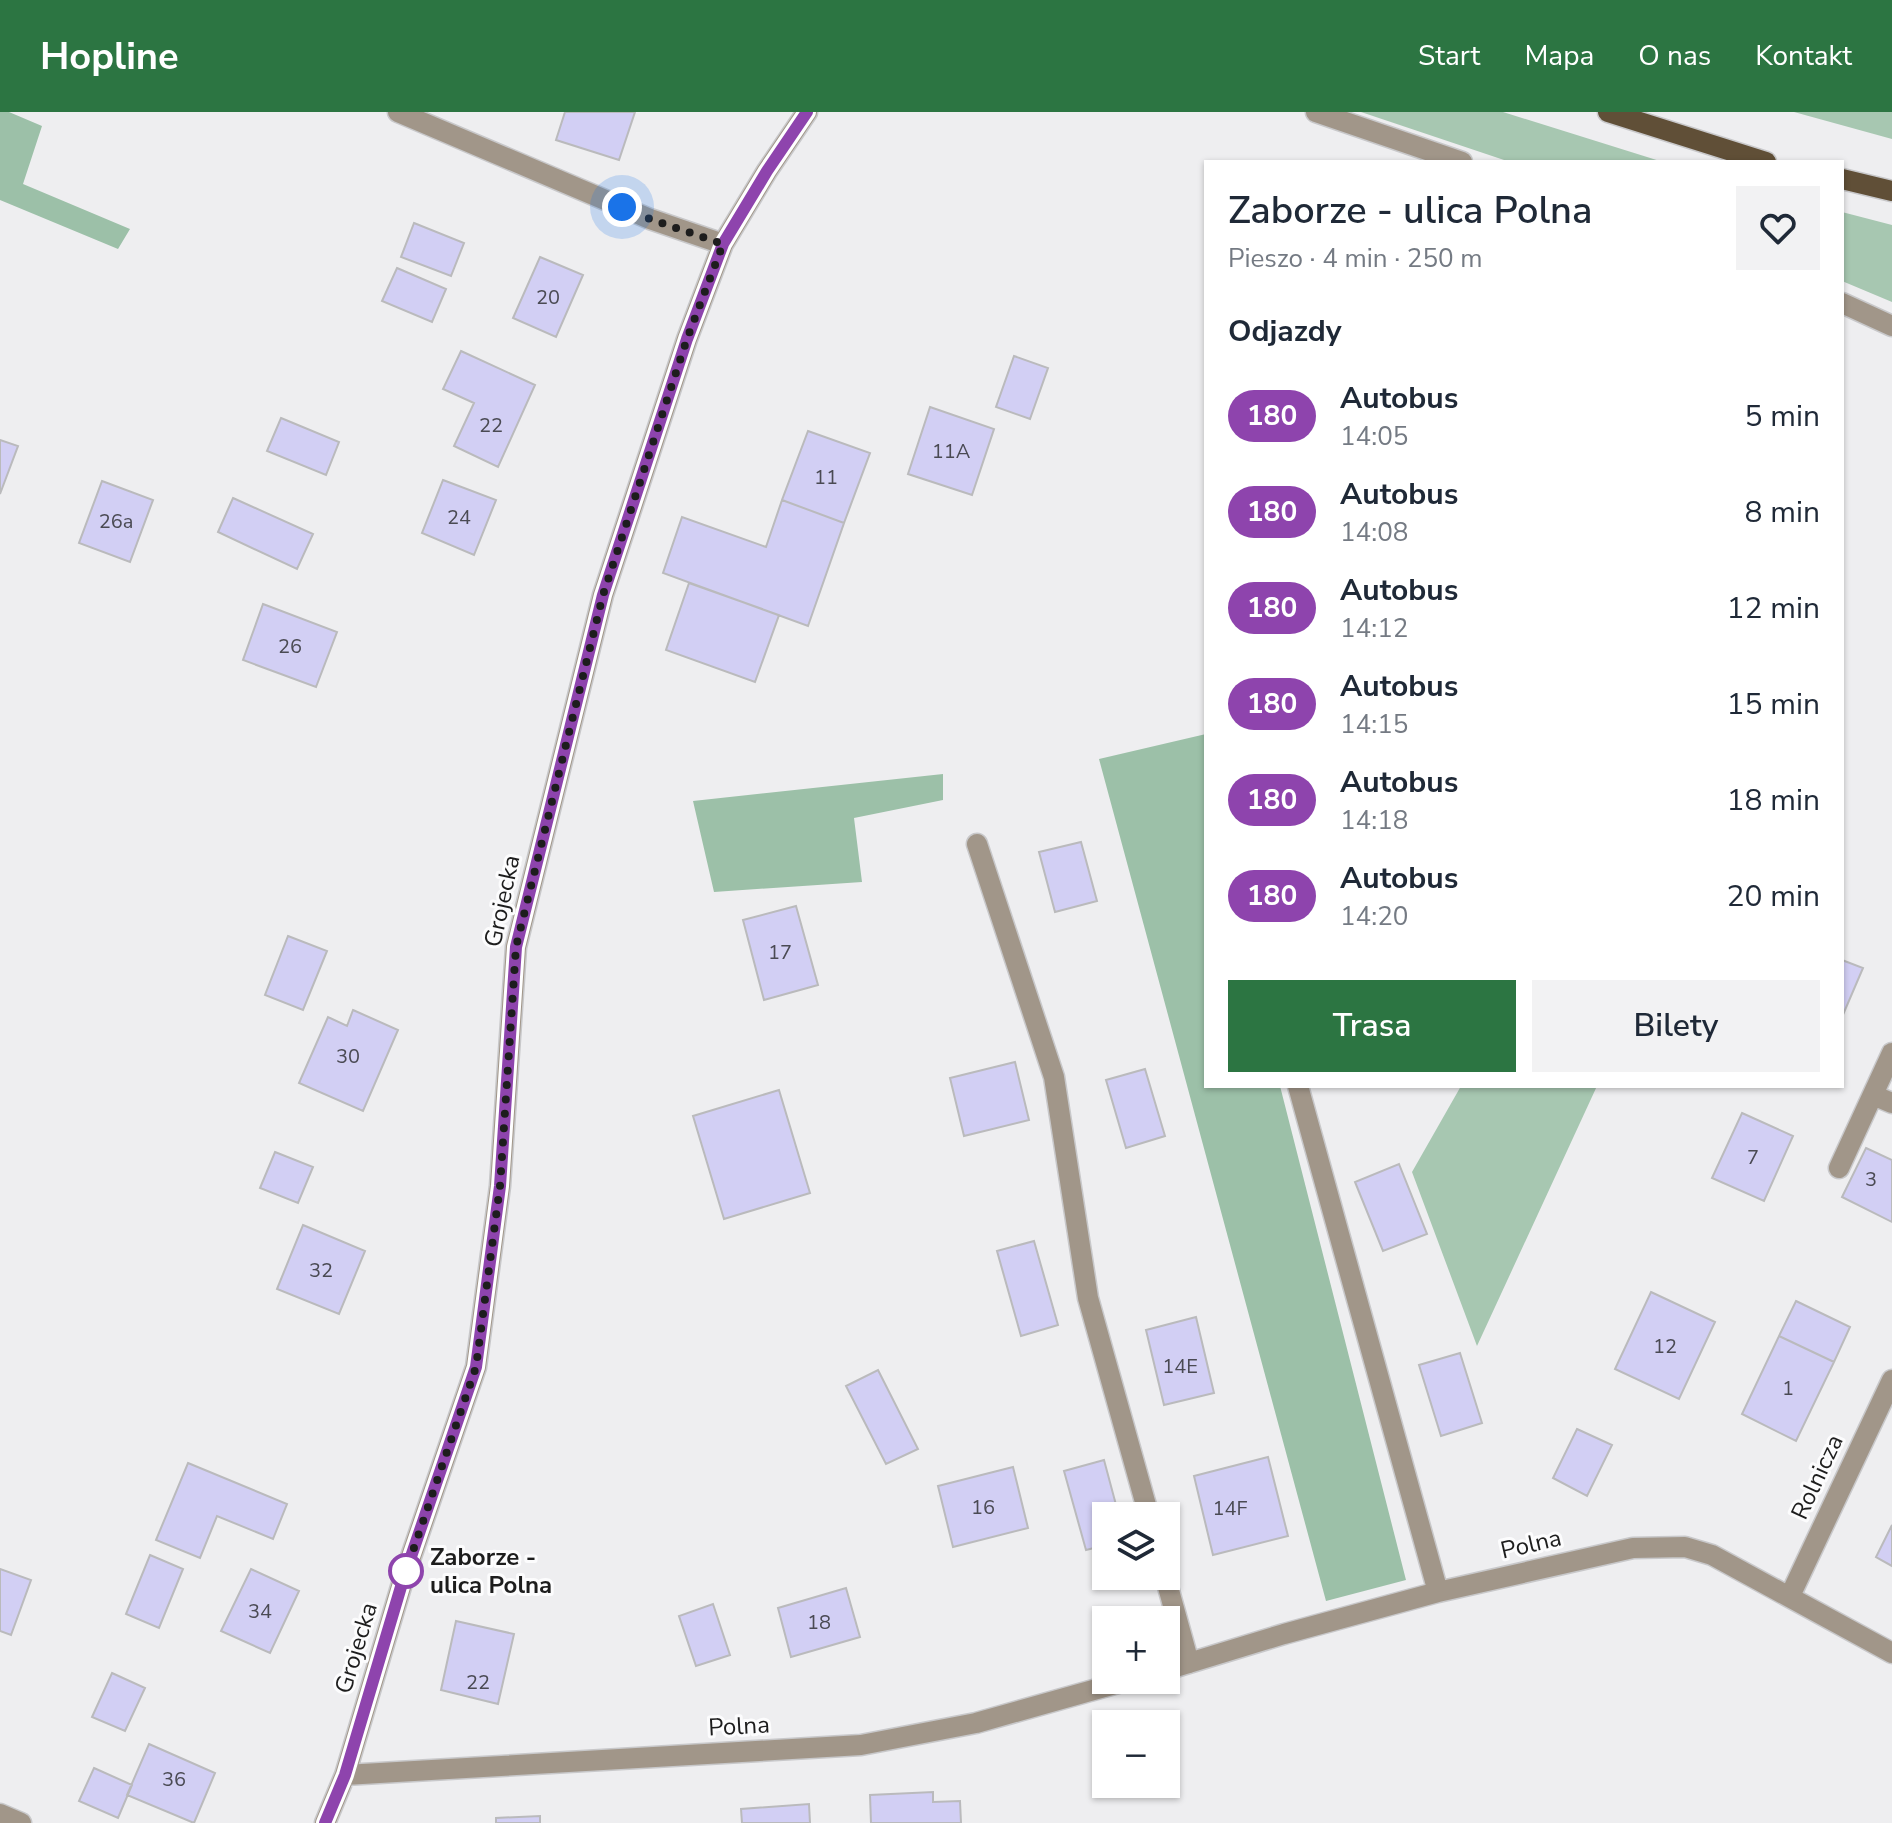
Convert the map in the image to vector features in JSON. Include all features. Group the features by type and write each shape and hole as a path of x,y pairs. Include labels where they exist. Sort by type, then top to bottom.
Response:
{"main road":[{"path":"1608,112 1760,160"},
{"path":"1844,179 1892,191"}],"street":[{"path":"398,112 650,219 723,244"},
{"name":"Grojecka","path":"325,1823 345,1775 403,1580 476,1367 500,1186 516,947 603,595 687,339 723,244 807,112"},
{"path":"1316,112 1456,160"},
{"path":"1844,304 1892,326"},
{"path":"977,844 1054,1077 1088,1298 1145,1502"},
{"path":"1839,1168 1882,1099 1892,1053"},
{"path":"1299,1088 1438,1592"},
{"name":"Rolnicza","path":"1790,1596 1892,1380"},
{"name":"Polna","path":"1180,1666 1438,1592 1633,1548 1685,1547 1712,1555 1892,1653"},
{"path":"1169,1590 1189,1663"},
{"name":"Polna","path":"345,1775 861,1745 976,1723 1092,1690"},
{"path":"0,1814 21,1823"}],"green space":[{"path":"0,112 9,112 42,126 23,184 130,229 118,249 0,200"},
{"path":"1361,112 1503,112 1657,160 1504,160"},
{"path":"1794,112 1892,112 1892,139"},
{"path":"1844,213 1892,225 1892,302 1844,282"},
{"path":"1204,734 1204,1088 1281,1088 1406,1580 1326,1601 1099,759"},
{"path":"943,774 943,800 854,818 862,882 714,892 693,801"},
{"path":"1460,1088 1596,1088 1477,1346 1412,1172"}],"building":[{"path":"565,112 635,112 619,160 556,140"},
{"path":"414,223 464,243 451,276 401,257"},
{"path":"540,257 583,275 556,337 513,318"},
{"path":"397,268 446,289 432,322 382,301"},
{"path":"461,351 535,385 498,467 454,446 474,403 443,389"},
{"path":"1014,356 1048,368 1030,419 996,407"},
{"path":"930,407 994,429 972,495 908,474"},
{"path":"281,418 339,442 326,475 267,451"},
{"path":"808,431 870,453 844,523 782,500"},
{"path":"0,440 18,446 0,494"},
{"path":"443,480 496,500 474,555 422,533"},
{"path":"102,481 153,500 130,562 79,543"},
{"path":"233,498 313,534 297,569 218,532"},
{"path":"782,500 844,523 808,626 663,573 682,517 766,547"},
{"path":"689,583 779,615 755,682 666,650"},
{"path":"263,604 337,632 316,687 243,660"},
{"path":"1081,842 1097,901 1055,912 1039,852"},
{"path":"796,906 818,985 764,1000 743,920"},
{"path":"288,936 327,951 303,1010 265,995"},
{"path":"1844,961 1863,968 1844,1012"},
{"path":"353,1010 398,1030 363,1111 299,1083 328,1017 347,1026"},
{"path":"1015,1062 1029,1120 964,1136 950,1078"},
{"path":"1145,1069 1165,1136 1126,1148 1106,1080"},
{"path":"779,1090 810,1193 724,1219 693,1116"},
{"path":"1742,1113 1793,1136 1764,1201 1712,1178"},
{"path":"1866,1148 1892,1160 1892,1222 1842,1197"},
{"path":"275,1152 313,1167 298,1203 260,1188"},
{"path":"1399,1164 1427,1234 1383,1251 1355,1182"},
{"path":"303,1225 365,1251 339,1314 277,1289"},
{"path":"1034,1241 1058,1325 1021,1336 997,1251"},
{"path":"1651,1292 1715,1322 1679,1399 1615,1369"},
{"path":"1796,1301 1850,1327 1834,1362 1779,1336"},
{"path":"1196,1317 1214,1393 1164,1405 1146,1330"},
{"path":"1779,1336 1834,1362 1796,1441 1742,1414"},
{"path":"1460,1353 1482,1423 1441,1436 1419,1365"},
{"path":"878,1370 918,1449 886,1464 846,1386"},
{"path":"1577,1429 1612,1445 1587,1496 1553,1478"},
{"path":"1268,1457 1288,1536 1213,1555 1194,1476"},
{"path":"1104,1460 1115,1502 1092,1502 1092,1548 1086,1550 1064,1471"},
{"path":"188,1463 287,1504 273,1539 217,1516 200,1558 156,1540"},
{"path":"1013,1467 1028,1528 953,1547 938,1486"},
{"path":"1892,1525 1892,1566 1876,1557"},
{"path":"150,1555 183,1569 159,1628 126,1614"},
{"path":"0,1569 31,1580 11,1635 0,1631"},
{"path":"251,1569 299,1591 270,1653 221,1631"},
{"path":"846,1588 860,1637 791,1657 778,1608"},
{"path":"713,1604 730,1655 696,1666 679,1616"},
{"path":"456,1621 514,1634 498,1704 441,1690"},
{"path":"112,1673 145,1688 125,1731 92,1717"},
{"path":"149,1744 215,1773 194,1823 127,1795"},
{"path":"94,1768 132,1785 118,1818 79,1801"},
{"path":"933,1792 933,1802 960,1801 961,1823 871,1823 870,1795"},
{"path":"809,1804 810,1823 742,1823 741,1809"},
{"path":"540,1816 540,1823 496,1823 496,1818"}],"bus line":[{"name":"180","path":"325,1823 345,1775 403,1580 476,1367 500,1186 516,947 603,595 687,339 723,244 807,112"}],"place":[{"name":"Zaborze - ulica Polna","path":"406,1571"}],"route":[{"path":"406,1571 403,1580 476,1367 500,1186 516,947 603,595 687,339 723,244 622,207"}]}
